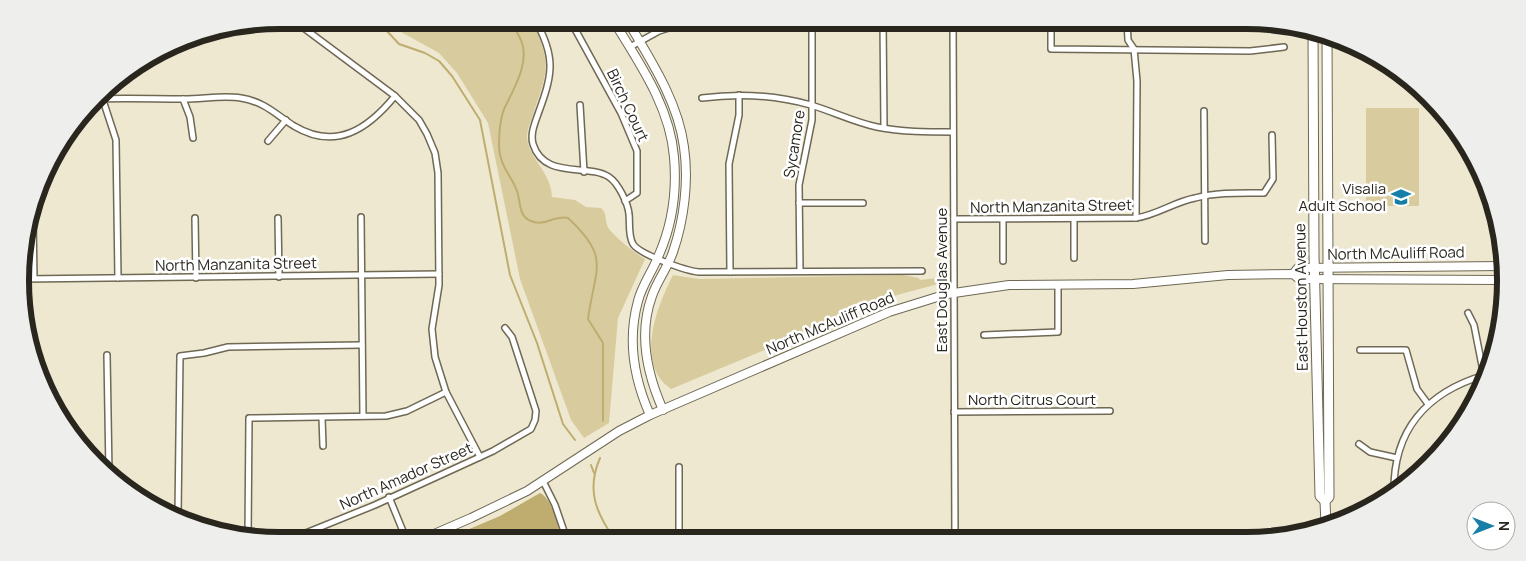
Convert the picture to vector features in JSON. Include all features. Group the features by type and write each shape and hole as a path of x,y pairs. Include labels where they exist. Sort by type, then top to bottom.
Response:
{"main road":[{"name":"East Houston Avenue","path":"1313,38 1314,268 1320,496 1325,501 1326,519"},
{"name":"East Houston Avenue","path":"1325,501 1329,497 1327,42"}],"street":[{"path":"305,29 395,96 419,120 435,153 438,173 439,274 438,294 432,318 432,337 438,370 446,392 480,457"},
{"path":"539,29 548,48 551,72 534,126 534,146 541,156 559,168 601,173 611,178 625,201 629,211 633,244 640,250 689,271 922,271"},
{"name":"Birch Court","path":"575,29 621,113 637,151 637,193 625,201"},
{"path":"619,29 661,106 668,123 674,157 672,212 658,258 638,300 632,333 632,352 639,388 650,415"},
{"path":"632,29 674,108 684,147 684,204 669,263 652,296 645,337 648,368 664,410"},
{"path":"630,47 659,31 669,29"},
{"name":"Sycamore","path":"800,271 799,203 801,170 810,135 813,106 812,29"},
{"path":"882,29 884,128"},
{"name":"East Douglas Avenue","path":"953,29 955,532"},
{"path":"1051,29 1051,49 1250,51 1284,48"},
{"path":"1127,29 1128,40 1134,49 1137,81 1136,218"},
{"path":"702,98 739,95 774,97 813,106 884,128 909,132 953,132"},
{"path":"730,272 729,164 739,115 739,95"},
{"path":"108,97 240,98 272,108 286,120 308,133 327,137 348,134 365,127 380,114 395,96"},
{"path":"183,99 190,117 193,138"},
{"path":"102,102 116,140 118,278"},
{"path":"580,105 584,172"},
{"path":"1204,110 1205,241"},
{"path":"268,141 286,120"},
{"name":"North Manzanita Street","path":"954,220 1136,218 1205,196 1264,193 1273,179 1272,134"},
{"path":"799,203 863,203"},
{"path":"361,217 363,416"},
{"path":"195,218 196,278"},
{"path":"278,218 279,277"},
{"path":"1074,219 1074,258"},
{"path":"1003,220 1003,261"},
{"path":"33,235 34,278"},
{"name":"North McAuliff Road","path":"1293,274 1298,268 1497,266"},
{"name":"North Manzanita Street","path":"29,278 439,274"},
{"name":"North McAuliff Road","path":"439,532 499,506 543,481 619,431 650,415 889,312 953,293 999,286 1134,284 1228,275 1293,274 1299,279 1328,280 1497,280"},
{"path":"984,335 1058,332 1058,284"},
{"path":"1468,313 1474,325 1482,366"},
{"name":"North Amador Street","path":"307,532 480,457 505,444 532,426 536,411 512,337 505,328"},
{"path":"178,510 180,356 228,347 362,345"},
{"path":"1360,350 1406,350 1417,389 1428,404"},
{"path":"107,356 109,465"},
{"path":"1395,483 1397,458 1408,430 1428,404 1456,384 1478,378"},
{"path":"248,530 249,418 386,416 407,411 446,392"},
{"name":"North Citrus Court","path":"954,412 1110,411"},
{"path":"322,418 323,446"},
{"path":"1359,444 1370,452 1397,458"},
{"path":"679,467 679,532"},
{"path":"543,481 555,505 564,532"},
{"path":"389,497 403,532"}],"shaded area":[{"path":"397,29 536,29 543,48 546,67 527,137 531,152 548,180 552,197 575,200 586,207 601,208 612,232 645,259 618,318 609,423 584,438 571,420 520,279 488,123 457,73 439,53"},
{"path":"1366,108 1419,108 1419,206 1366,206"},
{"path":"673,275 699,279 903,275 919,278 920,280 944,277 942,283 897,295 671,389 660,378 653,365 651,350 656,318"},
{"path":"540,493 551,507 559,532 462,532 500,516"}],"waterway":[{"path":"385,29 399,44 425,53 439,61 452,76 480,120 510,275 537,343 563,424 575,440"},
{"path":"515,29 521,40 524,56 517,82 502,114 499,146 501,159 515,185 524,216 531,221 540,223 558,218 568,218 590,243 595,254 597,264 596,275 588,319 603,343 603,421"},
{"path":"600,458 594,481 595,501 598,511 610,532"},
{"path":"591,465 594,473"}],"place":[{"name":"Visalia Adult School","path":"1401,197"}]}
